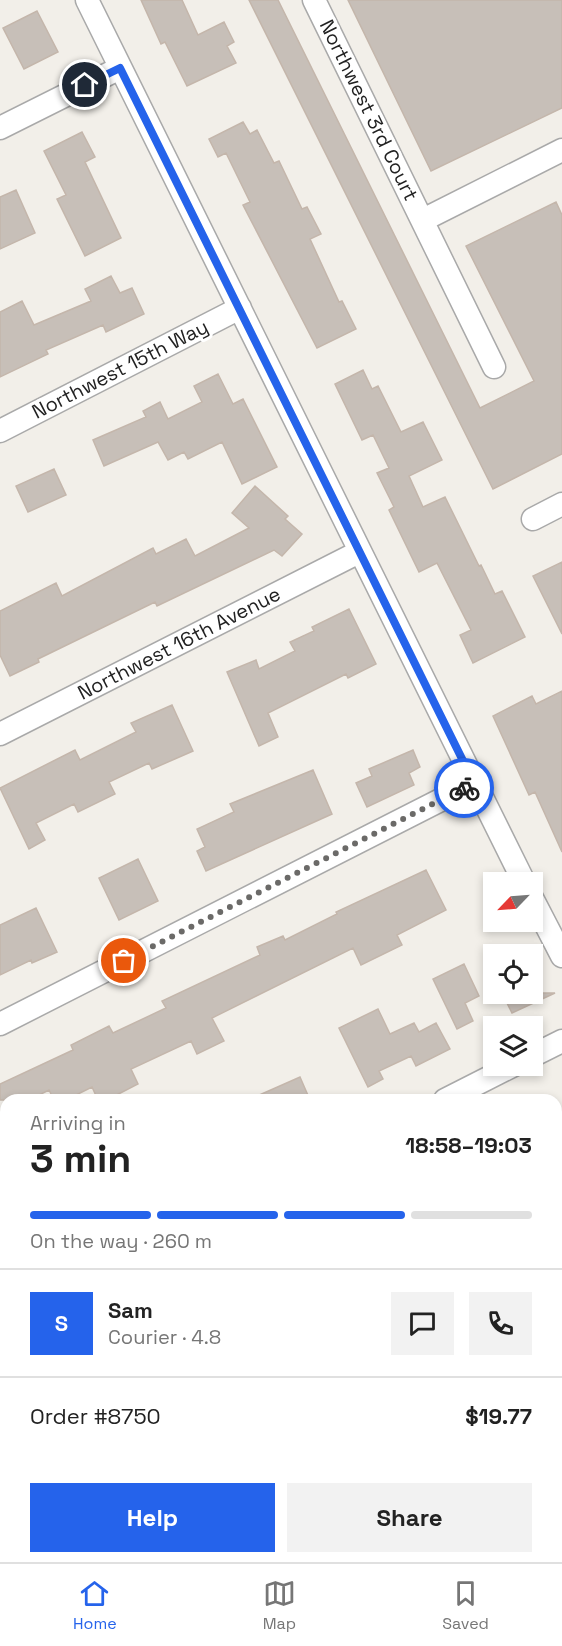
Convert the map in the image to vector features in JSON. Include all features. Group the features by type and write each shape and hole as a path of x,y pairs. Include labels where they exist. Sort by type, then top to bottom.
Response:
{"street":[{"path":"87,0 358,552 519,872"},
{"name":"Northwest 3rd Court","path":"314,0 494,367"},
{"path":"0,128 120,68"},
{"path":"423,220 562,150"},
{"name":"Northwest 15th Way","path":"0,431 240,308"},
{"path":"533,519 562,504"},
{"name":"Northwest 16th Avenue","path":"0,734 358,552"},
{"path":"0,1024 474,783"},
{"path":"543,919 562,956"},
{"path":"543,1050 562,1041"},
{"path":"457,1094 492,1076"}],"building":[{"path":"141,0 182,0 198,35 224,22 234,42 227,46 236,63 187,86 165,42 161,44"},
{"path":"249,0 278,0 480,408 534,381 466,246 556,202 562,215 562,454 493,489"},
{"path":"348,0 562,0 562,108 431,171"},
{"path":"37,11 58,52 24,69 3,28"},
{"path":"243,122 250,134 257,130 274,163 279,161 302,209 307,207 321,234 310,239 339,302 342,301 356,329 317,348 243,205 250,202 226,153 218,157 209,139"},
{"path":"82,132 95,157 85,162 121,238 85,256 57,199 66,195 44,151"},
{"path":"16,190 35,233 0,249 0,197"},
{"path":"111,276 120,293 132,288 144,314 106,332 103,325 46,350 48,354 0,377 0,312 22,301 34,325 91,301 85,289"},
{"path":"363,370 372,389 378,386 401,432 423,422 442,460 409,476 423,507 445,497 495,594 502,591 525,637 473,663 460,635 471,630 437,563 419,572 389,510 394,507 377,473 389,468 373,435 362,440 335,384"},
{"path":"218,374 233,404 243,399 277,467 242,484 222,442 188,459 184,452 168,460 158,442 104,466 93,440 146,417 143,411 160,402 168,419 202,402 194,386"},
{"path":"54,469 66,495 28,512 16,486"},
{"path":"255,486 288,516 285,519 302,534 282,556 274,550 157,606 155,602 38,659 39,662 10,676 0,655 0,611 56,583 62,596 153,548 156,554 186,539 195,556 249,528 232,513"},
{"path":"562,562 562,634 533,576"},
{"path":"349,609 376,664 348,678 346,674 268,713 278,737 259,746 227,672 256,660 259,669 295,651 290,642 314,631 312,627"},
{"path":"562,691 562,852 535,792 529,795 493,716 532,696 536,704"},
{"path":"172,705 193,751 152,769 149,763 109,782 115,794 78,812 74,804 36,823 45,840 29,849 0,788 75,750 80,760 136,732 131,723"},
{"path":"413,750 420,767 409,773 414,785 367,807 356,783 372,776 369,769"},
{"path":"313,770 332,814 206,871 197,851 205,847 197,829 234,812 230,804"},
{"path":"138,859 158,901 119,920 99,878"},
{"path":"426,870 446,910 397,935 402,945 361,965 353,948 212,1018 224,1041 197,1054 191,1041 131,1069 138,1084 119,1094 95,1094 92,1087 78,1094 51,1094 49,1090 41,1094 0,1094 0,1084 73,1050 71,1045 109,1026 113,1033 166,1008 162,1001 260,955 257,947 283,936 285,940 337,914 336,912"},
{"path":"36,908 57,952 32,963 31,960 0,975 0,925"},
{"path":"464,964 479,996 465,1003 473,1021 457,1029 433,979"},
{"path":"543,993 555,993 543,999"},
{"path":"508,1004 531,1004 512,1013"},
{"path":"378,1009 390,1034 414,1023 419,1032 436,1023 450,1049 416,1066 411,1056 379,1071 383,1079 368,1087 339,1028"},
{"path":"300,1077 307,1094 262,1094"}],"way so far":[{"path":"124,961 464,788"}],"route":[{"path":"85,85 120,68 474,783 464,788"}]}
